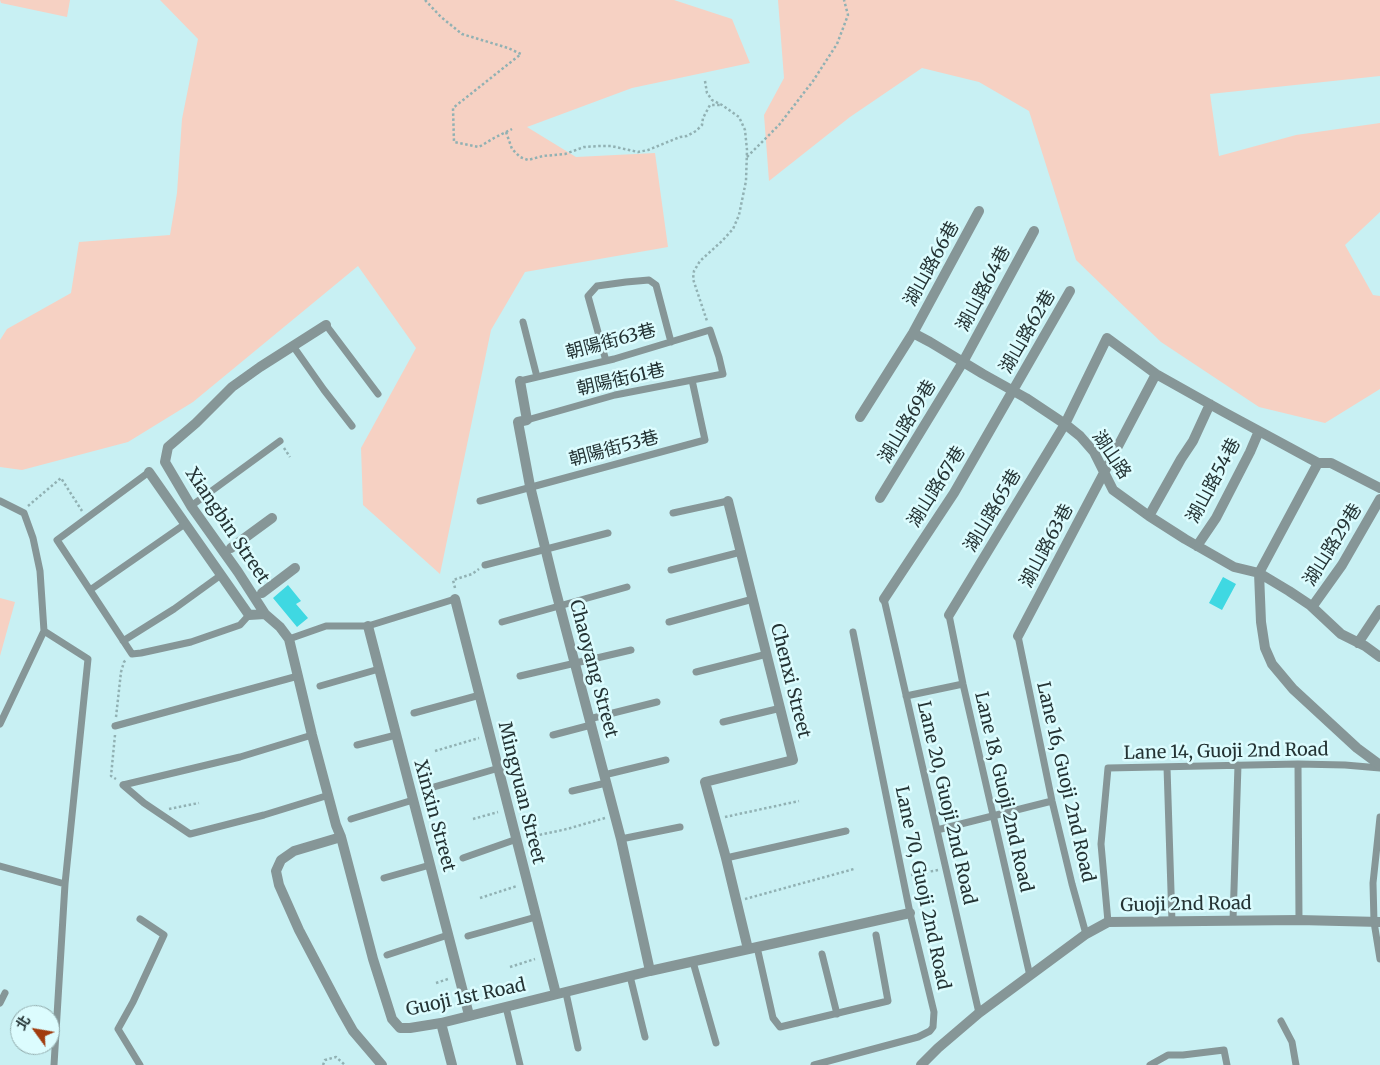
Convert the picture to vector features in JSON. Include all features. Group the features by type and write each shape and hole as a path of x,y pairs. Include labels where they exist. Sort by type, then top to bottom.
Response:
{"street":[{"name":"湖山路66巷","path":"860,416 913,333 979,211"},
{"name":"湖山路64巷","path":"963,362 1034,231"},
{"name":"湖山路62巷","path":"1013,390 1070,291"},
{"name":"Xiangbin Street","path":"326,325 232,387 196,423 168,447 165,462 191,506 265,614 280,627 289,639 312,735 340,837"},
{"name":"湖山路","path":"913,333 1013,390 1065,424 1080,436 1094,452 1113,490 1150,516 1196,546 1234,567 1259,573 1312,607 1341,634 1380,657"},
{"name":"湖山路65巷","path":"949,615 1065,424 1107,338 1156,374"},
{"name":"湖山路69巷","path":"880,498 963,362"},
{"path":"1156,374 1318,463 1331,463 1380,488"},
{"name":"湖山路63巷","path":"1018,636 1156,374"},
{"name":"Chaoyang Street","path":"520,381 527,420 518,422 530,486 621,839 650,971"},
{"name":"湖山路67巷","path":"884,599 954,493 1013,390"},
{"path":"1150,516 1193,441 1210,404"},
{"name":"湖山路54巷","path":"1196,546 1216,518 1259,431"},
{"path":"1318,463 1259,573 1261,622 1265,648 1272,664 1293,689 1380,767"},
{"name":"Xiangbin Street","path":"149,472 249,615"},
{"name":"湖山路29巷","path":"1312,607 1342,565 1380,500"},
{"name":"Chenxi Street","path":"728,501 793,760 705,782 736,901 752,948"},
{"path":"231,548 272,518"},
{"path":"262,593 295,568"},
{"name":"Mingyuan Street","path":"456,599 546,955 561,993"},
{"path":"1358,643 1380,610"},
{"path":"249,615 265,614"},
{"name":"Xinxin Street","path":"368,626 469,1015"},
{"path":"340,837 294,851 281,860 276,871 279,886 299,930 340,1008 353,1031 382,1065"},
{"name":"Guoji 1st Road","path":"340,837 373,959 392,1019 400,1028 441,1023 650,971 910,913"},
{"name":"Guoji 2nd Road","path":"921,1065 938,1048 979,1014 1086,934 1108,922 1299,920 1377,922"},
{"path":"441,1023 452,1065"}],"lane":[{"path":"606,361 588,296 597,286 649,280 656,285 670,342"},
{"path":"523,322 537,377"},
{"path":"326,325 378,394"},
{"name":"朝陽街63巷","path":"520,381 606,361 710,330"},
{"name":"朝陽街61巷","path":"527,420 615,395 723,374 710,330"},
{"path":"293,346 352,426"},
{"name":"朝陽街53巷","path":"480,501 705,440 692,380"},
{"path":"191,506 280,441"},
{"path":"149,472 57,540 132,654 191,642 240,625 249,615"},
{"path":"0,501 24,514 33,538 40,571 44,632 0,724"},
{"path":"674,513 728,501"},
{"path":"90,590 185,524"},
{"path":"485,565 608,533"},
{"path":"671,570 741,552"},
{"path":"123,641 174,609 221,575"},
{"path":"502,622 627,587"},
{"path":"289,639 326,626 368,626 456,599"},
{"path":"669,622 753,599"},
{"name":"Lane 20, Guoji 2nd Road","path":"884,599 979,1014"},
{"name":"Lane 18, Guoji 2nd Road","path":"949,615 1030,976"},
{"path":"44,632 88,658 65,884 54,1065"},
{"name":"Lane 70, Guoji 2nd Road","path":"814,1065 918,1037 930,1031 933,1026 934,1012 902,877 853,632"},
{"name":"Lane 16, Guoji 2nd Road","path":"1018,636 1052,801 1086,934"},
{"path":"520,676 631,650"},
{"path":"696,672 767,654"},
{"path":"320,686 379,669"},
{"path":"116,726 298,676"},
{"path":"906,696 963,684"},
{"path":"414,713 480,695"},
{"path":"553,735 657,702"},
{"path":"723,722 781,708"},
{"path":"123,784 240,757 312,735"},
{"path":"358,745 396,735"},
{"path":"572,791 666,760"},
{"path":"1298,764 1299,920"},
{"name":"Lane 14, Guoji 2nd Road","path":"1108,922 1101,844 1108,768 1298,764 1380,767"},
{"path":"1233,920 1238,765"},
{"path":"1167,767 1172,922"},
{"path":"427,789 499,768"},
{"path":"123,784 144,803 190,834 264,815 329,795"},
{"path":"351,819 413,800"},
{"path":"937,830 1052,801"},
{"path":"1380,817 1373,883 1380,959"},
{"path":"621,839 680,827"},
{"path":"726,858 846,831"},
{"path":"463,858 516,839"},
{"path":"384,878 430,865"},
{"path":"0,866 65,884"},
{"path":"468,936 536,917"},
{"path":"140,919 164,935 118,1030 140,1065"},
{"path":"387,955 448,935"},
{"path":"752,948 773,1018 780,1027 888,1001 876,935"},
{"path":"822,954 837,1014"},
{"path":"693,962 716,1043"},
{"path":"630,976 645,1037"},
{"path":"0,1003 5,993"},
{"path":"561,993 578,1048"},
{"path":"506,1006 520,1065"},
{"path":"1281,1021 1292,1042 1296,1065"},
{"path":"1150,1065 1168,1055 1224,1050 1227,1065"}],"path":[{"path":"425,0 441,17 462,34 522,54 454,108 454,142 478,147 512,129"},
{"path":"747,157 779,125 813,81 837,44 848,15 844,0"},
{"path":"704,81 707,93 712,100 739,117 745,130 747,150 746,181 733,229 700,260 694,271 693,279 710,330"},
{"path":"506,132 512,148 520,158 528,160 543,156 565,154 584,147 611,146 638,152 687,136 696,131 702,125 703,118 710,105 722,105"},
{"path":"21,512 61,478 87,518"},
{"path":"456,599 457,593 453,580 472,574 485,565"},
{"path":"123,784 111,776 120,672 124,662 132,654"},
{"path":"434,751 490,734"},
{"path":"716,819 799,801"},
{"path":"156,811 199,803"},
{"path":"472,819 509,808"},
{"path":"516,839 567,829 615,816"},
{"path":"736,901 854,869"},
{"path":"902,877 946,869"},
{"path":"480,898 528,882"},
{"path":"510,967 546,955"},
{"path":"323,1065 325,1060 336,1057 345,1065"}],"shaded area":[{"path":"0,0 70,0 67,17 1,3"},
{"path":"160,0 674,0 732,19 750,63 632,88 527,127 576,157 655,153 668,247 525,272 491,330 440,574 363,505 361,448 416,348 358,266 193,402 128,442 22,470 0,467 0,340 7,329 71,293 79,242 170,235 177,193 182,119 198,39"},
{"path":"778,0 1380,0 1380,76 1210,94 1219,156 1296,135 1380,123 1380,212 1345,245 1373,295 1380,296 1380,389 1325,423 1259,407 1161,342 1076,260 1029,111 979,82 922,68 850,117 769,181 764,115 784,78"},
{"path":"0,598 15,602 0,656"}],"building":[{"path":"1223,577 1236,584 1222,610 1209,603"},
{"path":"288,585 301,601 296,604 308,618 297,627 273,598"}]}
